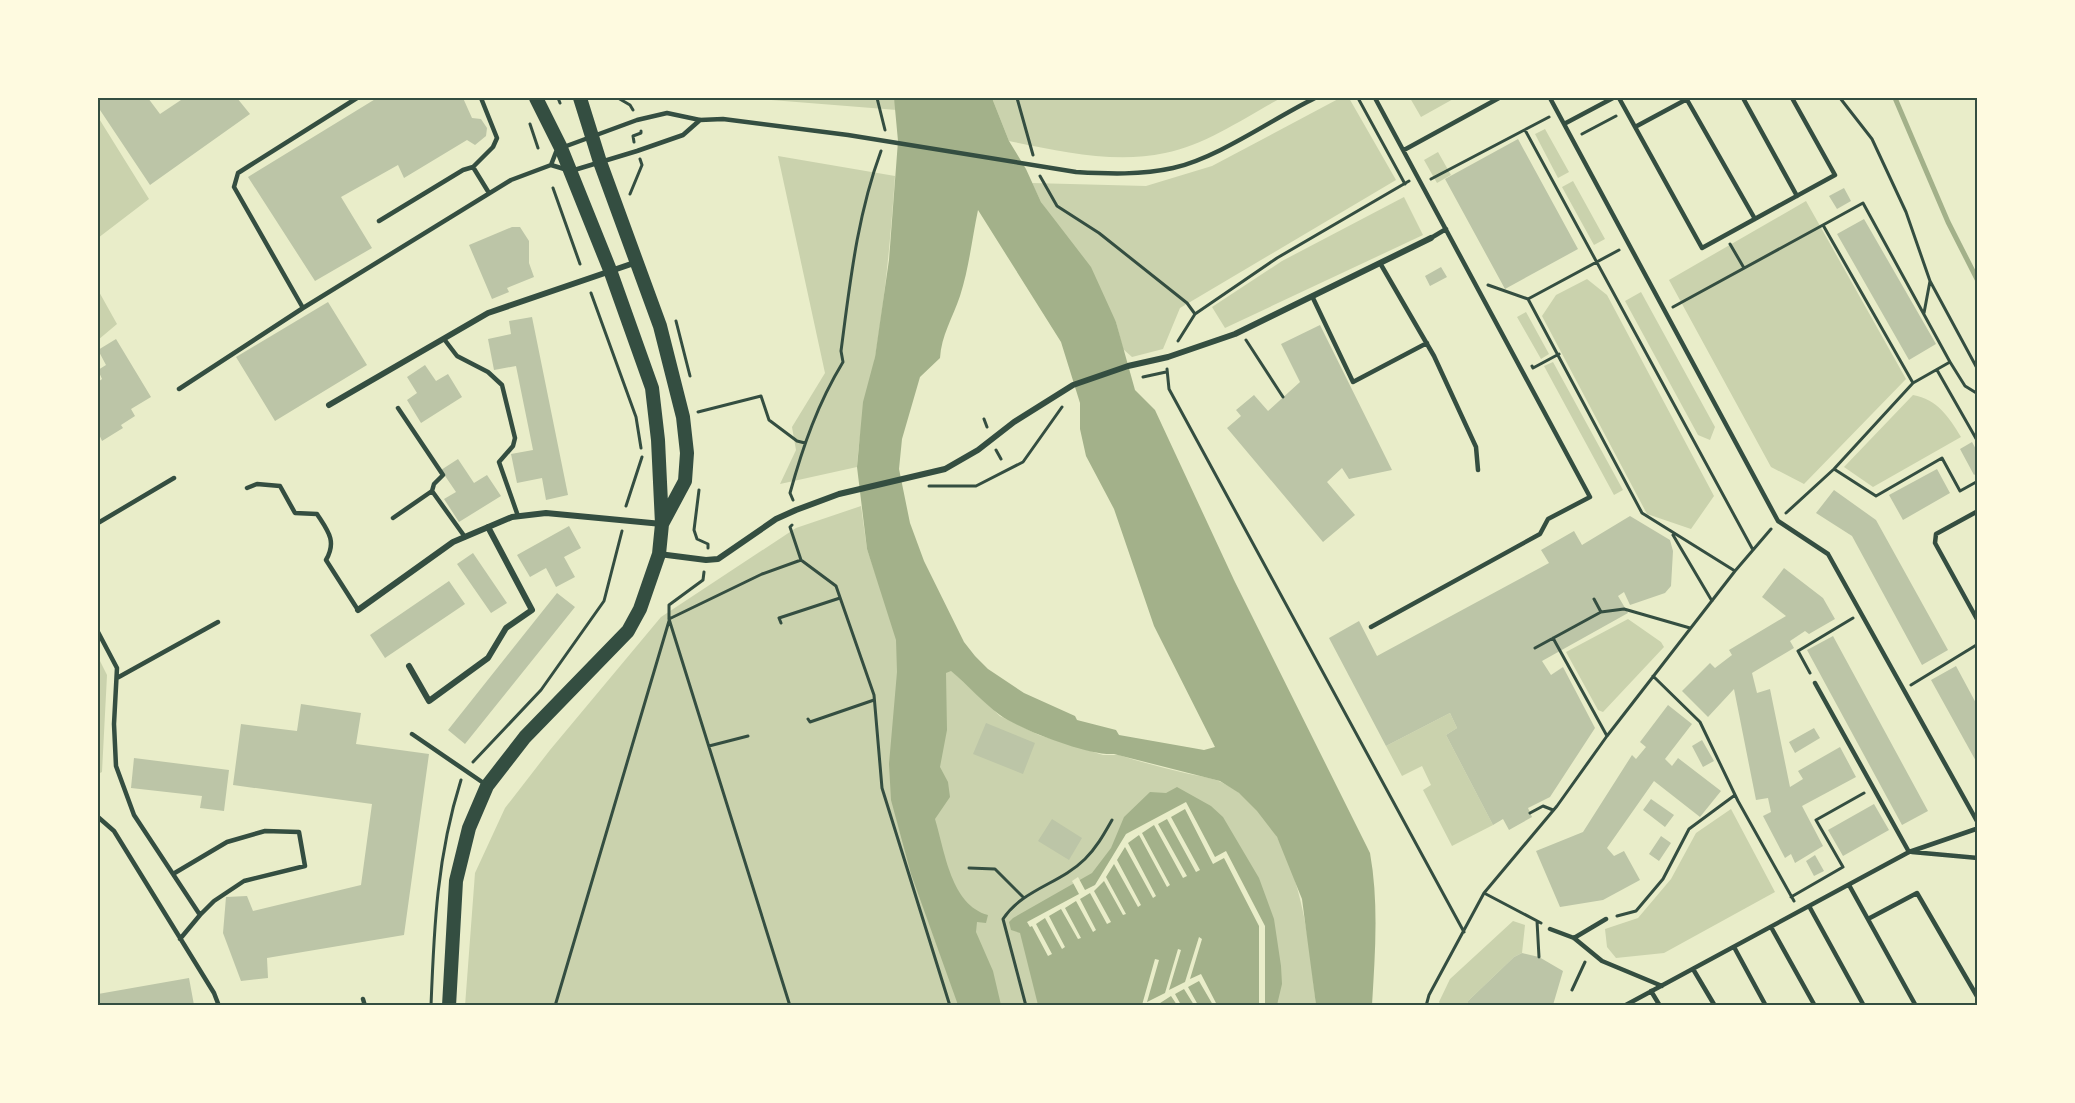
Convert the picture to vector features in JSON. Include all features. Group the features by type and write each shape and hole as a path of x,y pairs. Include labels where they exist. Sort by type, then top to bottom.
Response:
{"main road":[{"path":"448,1005 456,881 469,828 487,786 525,737 628,631 640,609 658,554 662,524 658,440 652,388 610,270 571,171 536,98"},
{"path":"580,98 600,162 660,326 682,417 687,453 685,482 662,524"}],"street":[{"path":"658,554 706,560 718,559 746,542 776,519 838,494 945,469 1073,385 1128,366 1168,357 1235,334 1431,238"},
{"path":"329,405 488,313 637,262"},
{"path":"358,610 453,542 518,516 546,513 662,524"},
{"path":"409,666 429,701 489,658 506,628 532,610 488,527"}],"lane":[{"path":"303,308 234,187 238,173 357,98"},
{"path":"380,221 463,170 473,167 493,147 496,138 481,98"},
{"path":"551,165 556,152 561,148 592,135 667,113 700,120 723,119 848,135 1076,172 1145,173 1176,168 1211,154 1314,98"},
{"path":"1371,627 1540,534 1548,519 1590,497 1375,98"},
{"path":"1404,150 1499,98"},
{"path":"1550,98 1778,521 1828,554 1905,689 1977,826 1977,836"},
{"path":"1564,124 1613,98"},
{"path":"1619,98 1702,248 1835,175 1792,98"},
{"path":"1635,127 1687,98 1755,219"},
{"path":"1743,98 1797,196"},
{"path":"178,389 303,308 511,180 551,165 571,171 637,152 683,135 700,120"},
{"path":"473,167 489,193"},
{"path":"1431,238 1446,229"},
{"path":"1380,263 1427,344 1476,447 1478,470"},
{"path":"1312,296 1353,382 1427,344"},
{"path":"444,339 457,356 488,372 502,385 515,438 513,446 499,462 518,516"},
{"path":"393,518 432,491 434,484 443,475 398,408"},
{"path":"98,523 174,478"},
{"path":"247,488 257,484 280,486 295,513 317,514 332,538 333,549 327,560 358,610"},
{"path":"432,491 465,537"},
{"path":"1977,511 1936,534 1935,543 1977,621"},
{"path":"117,678 218,622"},
{"path":"98,632 117,668 114,724 116,766 134,815 200,915"},
{"path":"1815,683 1909,852"},
{"path":"412,734 466,769 487,786"},
{"path":"98,817 114,831 219,1005"},
{"path":"1624,1005 1909,852 1977,826"},
{"path":"172,874 227,842 266,831 299,832 305,866 244,881 214,901 180,939"},
{"path":"1909,852 1977,858"},
{"path":"1849,885 1916,1005"},
{"path":"1868,919 1917,893 1977,998"},
{"path":"1809,906 1864,1005"},
{"path":"1574,939 1606,920"},
{"path":"1771,927 1815,1005"},
{"path":"1550,929 1574,939 1602,961 1662,986"},
{"path":"1734,947 1766,1005"},
{"path":"1694,969 1715,1005"},
{"path":"1651,991 1660,1005"},
{"path":"363,999 365,1005"}],"path":[{"path":"558,98 560,103"},
{"path":"618,98 630,105 638,120 641,133 633,136 642,165 629,191 633,202"},
{"path":"877,98 886,136"},
{"path":"1017,98 1035,161"},
{"path":"1358,98 1405,184"},
{"path":"1840,98 1872,138 1906,212 1930,281 1977,370"},
{"path":"1573,139 1626,110"},
{"path":"1436,189 1431,179 1558,112"},
{"path":"1525,130 1753,550"},
{"path":"790,493 805,443 823,396 843,362 841,351 854,244 871,176 882,146"},
{"path":"1038,172 1042,183 1057,206 1099,233 1187,303 1195,314"},
{"path":"1418,176 1277,258 1195,314 1168,357 1166,372 1169,389 1464,932"},
{"path":"553,188 580,264"},
{"path":"1665,311 1863,203 1950,362 1965,386 1977,394"},
{"path":"1824,225 1913,383"},
{"path":"1726,235 1744,268"},
{"path":"1528,299 1629,244"},
{"path":"1483,276 1494,296"},
{"path":"1923,314 1930,281"},
{"path":"1488,285 1528,299 1642,513 1672,534 1735,571"},
{"path":"591,293 636,417 642,456 626,506"},
{"path":"1247,342 1283,397"},
{"path":"1528,357 1533,368 1559,354"},
{"path":"1426,1005 1429,995 1484,893 1553,810 1607,735 1735,571 1778,521 1834,469 1913,383 1950,362"},
{"path":"1936,370 1977,442"},
{"path":"1132,379 1166,372"},
{"path":"696,412 761,396 769,420 797,441 805,443"},
{"path":"929,486 976,486 1023,462 1064,404"},
{"path":"1834,469 1876,496 1942,458 1960,491 1977,481"},
{"path":"799,520 790,527 801,560 836,586 874,700 882,788 950,1005"},
{"path":"466,769 541,690 604,601 622,531"},
{"path":"1672,534 1712,601"},
{"path":"697,539 708,544"},
{"path":"669,619 762,574 801,560"},
{"path":"555,1005 669,619 669,605 703,580"},
{"path":"781,623 779,618 840,598"},
{"path":"1594,599 1601,612"},
{"path":"1535,648 1601,612 1624,609 1641,612 1690,628"},
{"path":"1815,683 1798,651 1862,613"},
{"path":"669,619 790,1005"},
{"path":"1554,638 1607,735"},
{"path":"1905,689 1977,644"},
{"path":"1653,676 1700,722 1735,795 1799,911"},
{"path":"808,719 810,722 874,700"},
{"path":"709,746 748,736"},
{"path":"1791,897 1843,867 1816,820 1874,787"},
{"path":"1606,920 1636,911 1663,879 1689,829 1735,795"},
{"path":"1530,813 1544,806 1553,810"},
{"path":"1026,1005 1003,920 1013,905 1023,897 1085,859 1100,841 1112,820"},
{"path":"969,868 995,869 1023,897"},
{"path":"1484,893 1550,929"},
{"path":"1537,921 1539,957"},
{"path":"1572,990 1590,951"}],"shaded area":[{"path":"748,98 894,98 897,110"},
{"path":"894,98 992,98 1009,141 1026,169 1041,202 1091,267 1116,322 1135,390 1155,410 1234,580 1370,853 1375,910 1372,1005 1316,1005 1302,899 1277,837 1257,811 1239,793 1220,781 1114,754 1089,751 1039,734 1000,715 951,671 946,673 947,730 940,767 948,782 950,797 935,819 946,861 958,889 976,909 988,915 986,923 977,922 976,932 993,971 1001,1005 958,1005 911,874 891,800 889,764 897,672 896,640 867,549 857,467 863,402 875,357 889,260 898,141","holes":["978,210 1061,342 1080,403 1080,429 1086,456 1114,509 1154,626 1215,747 1204,750 1119,735 1116,730 1077,720 1075,716 1024,693 988,669 964,642 924,561 910,523 899,469 902,439 920,377 940,358 945,334 963,285"]},
{"path":"992,98 1281,98 1225,130 1195,144 1145,156 1106,157 1009,141"},
{"path":"1340,98 1349,98 1396,180 1180,308 1163,349 1132,357 1123,349 1116,322 1064,235 1041,202 1032,183 1146,186 1212,166"},
{"path":"1410,98 1455,98 1421,117"},
{"path":"98,117 149,199 98,238"},
{"path":"1545,129 1569,172 1558,178 1535,134"},
{"path":"1438,152 1451,175 1437,183 1424,160"},
{"path":"778,156 895,176 883,303 860,436 857,467 780,484 796,450 792,427 825,373"},
{"path":"1573,181 1605,239 1594,245 1562,187"},
{"path":"1404,197 1423,235 1225,328 1212,307 1282,261"},
{"path":"1806,201 1906,379 1804,484 1771,467 1669,280"},
{"path":"1587,279 1607,295 1714,496 1691,529 1647,514 1542,316 1556,295"},
{"path":"98,290 117,324 98,340"},
{"path":"1641,292 1715,427 1710,440 1698,435 1625,301"},
{"path":"1526,312 1549,354 1541,359 1517,317"},
{"path":"1553,362 1623,490 1614,495 1544,366"},
{"path":"1913,395 1929,400 1942,410 1961,437 1873,487 1844,467"},
{"path":"861,506 867,549 889,613 1000,716 1039,735 1103,755 1119,755 1217,780 1247,799 1268,822 1283,849 1295,880 1309,944 1316,1005 465,1006 475,873 505,808 550,750 661,617 796,528"},
{"path":"1628,619 1661,642 1664,647 1603,712 1598,710 1566,652"},
{"path":"98,657 107,675 102,772 98,774"},
{"path":"1450,713 1457,728 1446,735 1493,825 1452,846 1423,790 1431,785 1422,766 1402,776 1386,746"},
{"path":"1177,787 1211,806 1223,817 1259,878 1274,919 1281,966 1282,984 1277,1005 1038,1005 1020,933 1011,930 1009,922 1092,873 1111,848 1124,817 1150,792 1166,793"},
{"path":"1731,809 1775,892 1664,953 1616,958 1607,947 1605,929 1638,918 1671,879 1696,833"},
{"path":"1513,921 1525,925 1522,953 1514,957 1468,1001 1468,1005 1441,1005 1439,1002 1450,979"}],"pier":[{"path":"1186,802 1215,857 1226,851 1265,926 1265,1005 1259,1005 1259,926 1224,858 1213,864 1185,809 1171,817 1200,870 1196,872 1167,819 1158,824 1187,876 1183,878 1154,825 1142,833 1170,885 1167,887 1139,835 1128,843 1156,896 1153,898 1125,847 1117,860 1141,905 1138,907 1114,864 1106,877 1126,914 1123,915 1104,881 1094,891 1111,922 1107,924 1090,893 1080,899 1096,930 1093,932 1076,901 1065,908 1081,938 1078,939 1061,909 1049,916 1065,947 1062,949 1045,918 1036,924 1052,954 1048,956 1032,926 1030,927 1027,922 1079,894 1072,881 1078,877 1085,890 1095,885 1126,834"},
{"path":"1199,937 1202,939 1190,979 1201,974 1217,1005 1213,1005 1199,981 1188,987 1198,1005 1194,1005 1184,989 1175,994 1181,1005 1177,1005 1171,996 1157,1005 1142,1005 1155,959 1159,960 1147,1002 1165,993 1178,949 1181,950 1169,990 1185,982"}],"building":[{"path":"98,98 148,98 160,114 184,98 237,98 250,114 150,185 98,107"},
{"path":"377,98 463,98 472,118 481,119 487,128 486,136 475,145 467,140 404,178 398,165 341,197 372,248 315,281 248,177"},
{"path":"1518,139 1578,249 1505,289 1445,179"},
{"path":"1844,188 1851,201 1837,209 1829,196"},
{"path":"1864,219 1936,344 1909,360 1837,234"},
{"path":"512,227 520,227 529,241 529,263 534,277 507,288 509,292 492,299 469,245"},
{"path":"1441,267 1447,277 1430,286 1425,276"},
{"path":"328,302 367,365 275,421 236,357"},
{"path":"532,317 568,495 546,500 542,478 517,483 511,454 533,450 516,366 494,370 488,339 511,334 509,321"},
{"path":"1320,325 1392,470 1349,479 1342,468 1327,482 1355,515 1323,542 1227,428 1241,416 1236,410 1254,395 1268,411 1300,382 1281,344"},
{"path":"116,339 151,397 131,409 135,416 121,425 123,428 102,441 98,432 98,382 102,379 98,370 106,365 98,350"},
{"path":"425,365 436,381 448,374 462,397 421,423 407,400 417,393 407,377"},
{"path":"1972,442 1977,451 1977,473 1974,475 1960,449"},
{"path":"458,459 474,483 487,475 501,496 459,522 444,499 456,492 441,470"},
{"path":"1937,469 1950,493 1903,520 1889,495"},
{"path":"1834,490 1876,520 1948,650 1922,665 1852,536 1816,513"},
{"path":"1630,516 1670,540 1673,551 1671,586 1665,593 1630,605 1624,592 1618,596 1628,613 1542,661 1551,675 1563,667 1595,728 1550,797 1528,808 1532,817 1509,830 1503,819 1493,825 1446,735 1457,728 1450,713 1386,746 1329,638 1359,621 1377,656 1549,563 1541,550 1574,531 1582,545"},
{"path":"569,526 581,548 564,557 575,577 556,587 546,568 530,577 517,555"},
{"path":"473,553 507,603 491,613 457,564"},
{"path":"1784,568 1823,598 1835,619 1809,634 1805,631 1790,641 1794,648 1752,673 1757,693 1770,689 1790,787 1803,779 1798,771 1840,747 1856,777 1802,806 1823,846 1795,863 1791,854 1785,858 1763,816 1771,812 1768,798 1756,800 1734,689 1708,717 1682,691 1710,663 1715,668 1732,655 1729,650 1786,616 1762,597"},
{"path":"449,581 465,604 385,658 370,635"},
{"path":"557,593 575,607 465,744 448,730"},
{"path":"1833,636 1928,811 1902,825 1807,650"},
{"path":"1956,666 1977,705 1977,763 1931,680"},
{"path":"301,704 361,713 356,744 429,754 404,935 267,958 268,978 241,981 223,933 226,897 247,896 253,911 361,885 372,804 233,785 241,724 297,731"},
{"path":"1668,705 1692,724 1665,759 1672,766 1678,758 1721,791 1700,817 1654,781 1607,848 1614,856 1624,851 1640,880 1603,900 1560,907 1536,851 1583,832 1632,755 1636,759 1646,747 1640,742"},
{"path":"986,723 1035,743 1023,774 973,754"},
{"path":"1814,728 1820,738 1795,753 1789,742"},
{"path":"1702,740 1714,761 1703,767 1692,746"},
{"path":"134,758 229,770 224,811 200,808 202,796 131,788"},
{"path":"1651,799 1674,815 1665,827 1643,810"},
{"path":"1874,804 1889,830 1843,856 1828,830"},
{"path":"1052,819 1082,838 1069,860 1038,841"},
{"path":"1661,836 1671,843 1659,861 1649,854"},
{"path":"1815,855 1824,871 1814,876 1806,861"},
{"path":"1522,953 1539,957 1563,971 1553,1005 1468,1005 1468,1001 1514,957"},
{"path":"189,978 194,1005 98,1005 98,994"}],"waterway":[{"path":"1895,98 1948,222 1978,281"}]}
